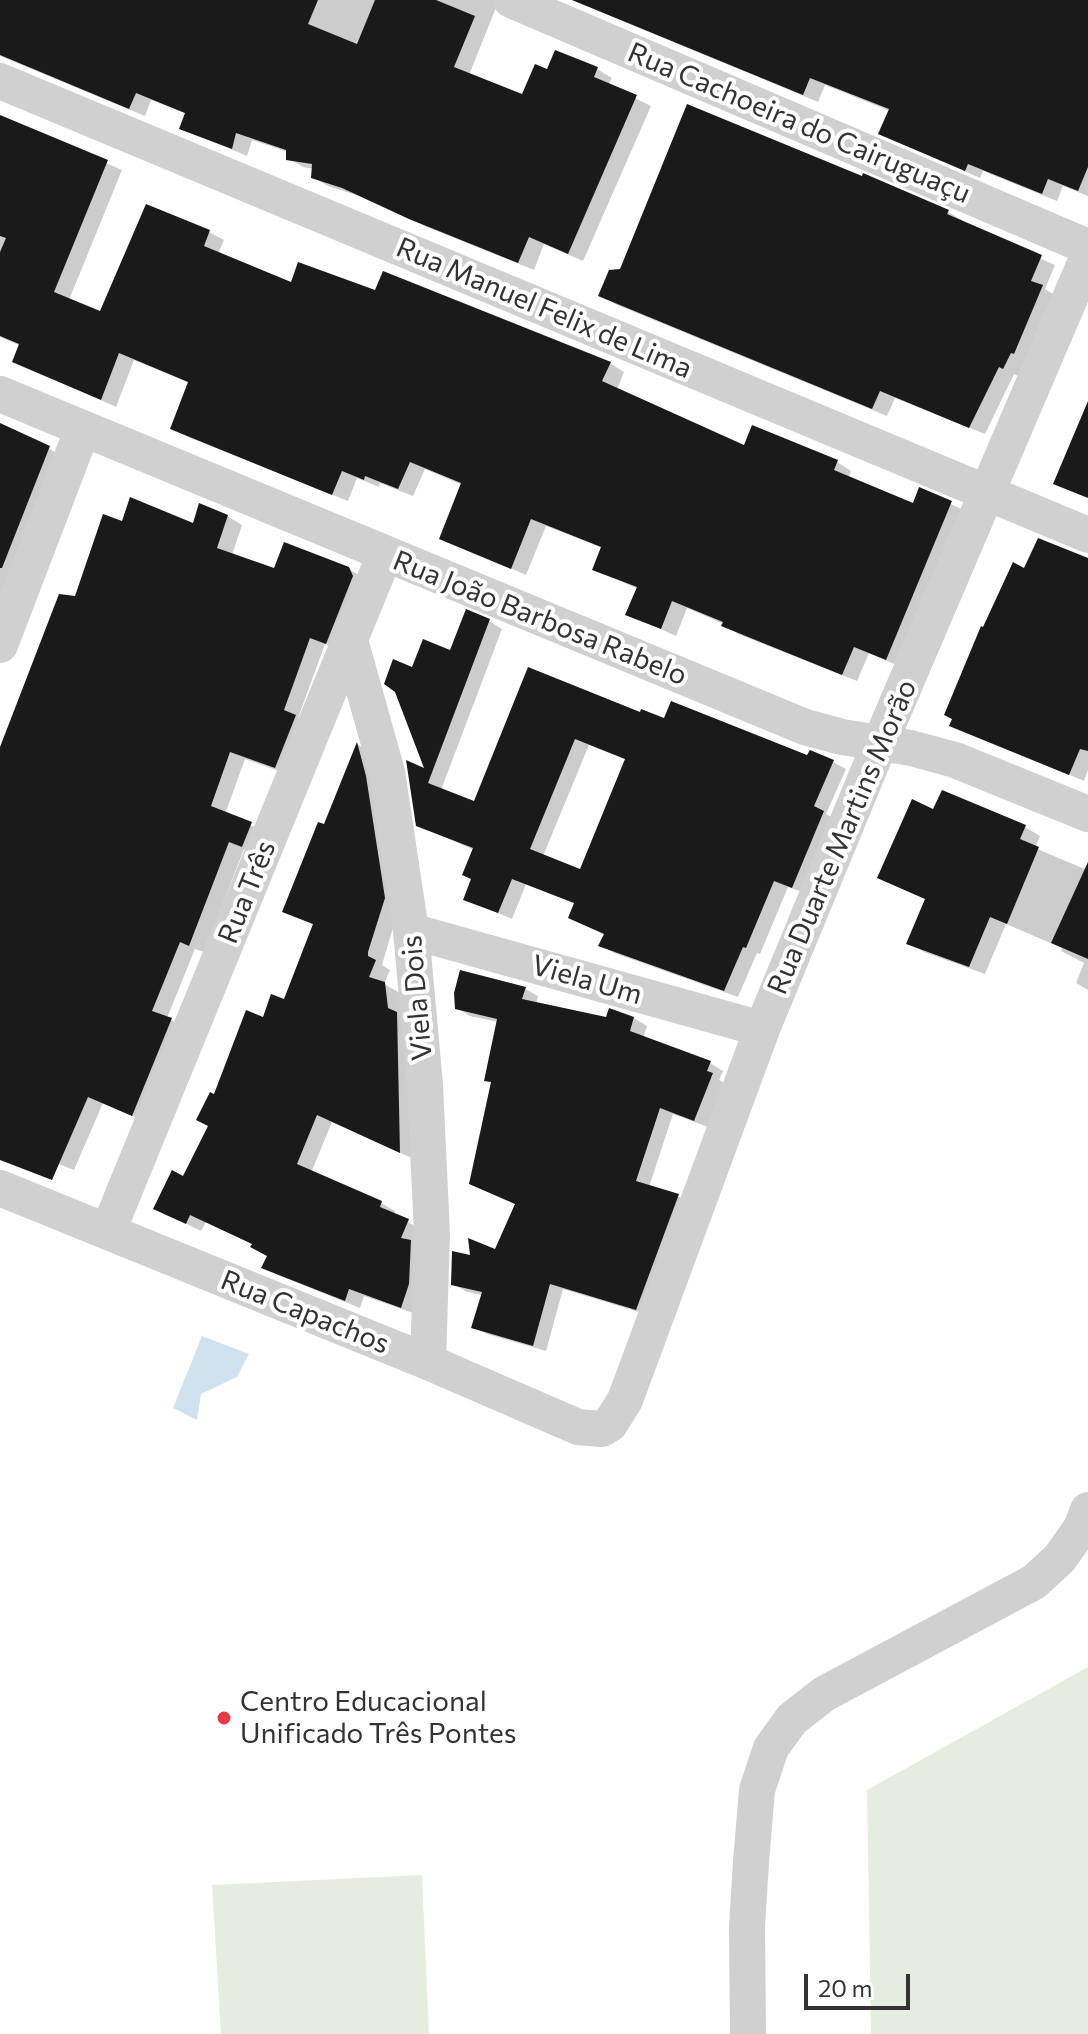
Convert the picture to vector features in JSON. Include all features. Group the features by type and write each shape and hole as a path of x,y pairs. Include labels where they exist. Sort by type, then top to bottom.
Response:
{"street":[{"name":"Rua Cachoeira do Cairuguaçu","path":"511,0 1088,247"},
{"name":"Rua Manuel Felix de Lima","path":"0,81 1088,535"},
{"name":"Rua Duarte Martins Morão","path":"610,1424 625,1400 762,1029 880,743 1088,256"},
{"name":"Rua João Barbosa Rabelo","path":"0,394 805,727 955,760 1088,814"},
{"path":"0,645 83,428"},
{"name":"Rua Três","path":"108,1231 385,554"},
{"name":"Viela Dois","path":"350,640 387,772 411,931 425,1085 432,1234 428,1362"},
{"name":"Viela Um","path":"411,931 762,1029"},
{"name":"Rua Capachos","path":"0,1188 428,1362 578,1427 602,1429 610,1424"},
{"path":"748,2034 747,1927 751,1862 757,1790 771,1748 792,1719 824,1694 1034,1582 1060,1558 1081,1528 1088,1510"}],"shaded area":[{"path":"1088,1667 1088,2034 871,2034 867,1790"},
{"path":"422,1875 429,2034 221,2034 212,1885"}],"water":[{"path":"202,1336 249,1354 237,1377 201,1394 197,1420 173,1408"}],"building":[{"path":"0,0 318,0 308,24 357,44 375,0 436,0 475,16 454,67 522,94 535,64 547,69 555,50 598,67 594,77 637,95 568,254 529,237 518,263 342,188 311,178 312,164 286,160 286,150 236,133 232,149 179,129 185,113 136,93 129,109 0,55"},
{"path":"572,0 1088,0 1088,167 1078,191 1048,179 1042,194 968,164 965,171 878,134 889,109 810,78 803,95"},
{"path":"687,104 862,176 863,173 1042,255 1031,281 1043,285 1014,354 1011,353 1003,369 999,367 969,428 880,391 872,409 598,296 609,270 620,269"},
{"path":"0,115 108,160 54,292 100,311 146,204 210,230 204,246 291,282 298,262 375,290 383,271 611,362 602,381 744,445 752,425 838,460 834,470 913,503 919,487 952,501 886,660 854,647 842,675 721,626 723,622 672,601 661,629 625,615 637,587 592,570 601,547 531,519 511,569 439,539 461,483 410,462 398,489 342,471 332,495 170,429 188,382 119,353 101,400 12,362 19,344 0,336 0,252 6,238 0,236"},
{"path":"1088,401 1088,498 1053,484"},
{"path":"0,423 50,446 2,568 0,568"},
{"path":"130,497 193,523 199,503 228,515 217,548 274,568 284,542 349,567 353,576 326,644 310,638 284,710 296,715 275,768 230,752 211,806 252,822 242,847 229,842 189,946 180,942 152,1011 172,1018 132,1116 88,1097 52,1180 0,1160 0,747 59,594 75,596 103,514 122,521"},
{"path":"1038,538 1088,558 1088,751 1080,749 1069,775 949,726 952,719 944,715 981,626 1013,562 1024,568"},
{"path":"466,609 490,619 428,783 474,801 528,667 640,712 641,709 664,718 671,701 807,755 810,750 834,760 814,806 824,811 792,888 774,881 724,991 598,946 604,934 568,918 574,903 512,879 498,913 463,900 471,879 462,875 473,848 416,826 406,760 424,768 395,692 384,684 393,659 412,667 423,639 450,650","holes":["575,739 625,759 580,869 530,849"]},
{"path":"357,742 366,776 385,898 368,952 368,956 376,960 369,977 385,982 388,1008 397,1012 400,1153 317,1115 297,1164 382,1201 380,1207 409,1219 401,1238 411,1240 409,1284 401,1308 349,1289 345,1301 261,1268 267,1256 250,1247 252,1244 190,1215 186,1224 153,1209 172,1170 183,1176 208,1126 196,1120 210,1092 214,1094 246,1010 263,1017 271,994 284,999 313,924 282,912 318,822 324,824"},
{"path":"942,790 1026,825 1020,839 1039,847 1007,924 990,917 969,967 906,944 925,899 877,878 912,799 933,809"},
{"path":"1088,862 1088,959 1051,943"},
{"path":"460,970 526,987 522,999 606,1017 609,1008 634,1017 630,1031 711,1061 707,1071 713,1073 694,1121 660,1108 636,1181 679,1194 636,1310 550,1284 533,1346 471,1328 482,1292 451,1285 452,1251 470,1255 468,1238 495,1249 515,1204 469,1184 491,1082 484,1081 497,1019 455,1009 454,993"}],"place":[{"name":"Centro Educacional Unificado Três Pontes","path":"224,1718"}]}
